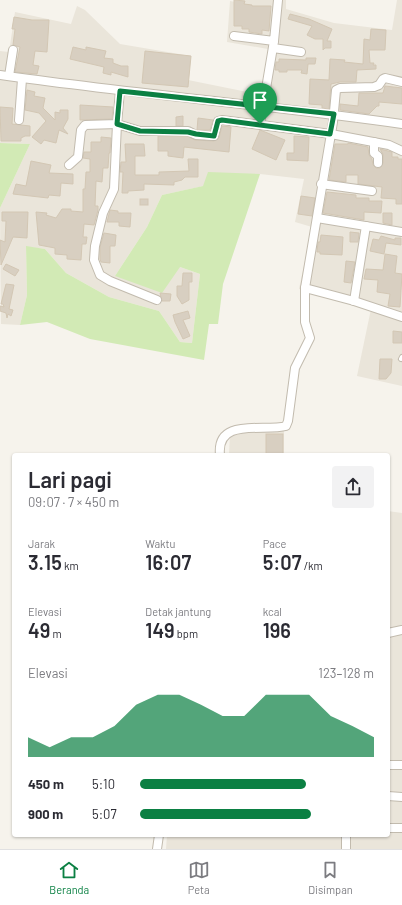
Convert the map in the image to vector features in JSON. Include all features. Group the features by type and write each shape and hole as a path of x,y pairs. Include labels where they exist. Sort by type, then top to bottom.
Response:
{"street":[{"path":"260,124 273,45 277,0"},
{"path":"234,36 301,52"},
{"path":"9,76 13,50"},
{"path":"0,75 120,91 264,107 333,118 402,124"},
{"path":"220,453 222,442 225,437 234,430 279,428 286,426 288,421 295,368 310,338 305,322 305,288 317,218 321,184 331,133 336,90 338,88 374,87 385,78 402,82"},
{"path":"19,120 22,79"},
{"path":"120,91 114,189 103,214 95,246 94,260 100,275 110,281 157,300"},
{"path":"69,165 78,157 81,130 83,127 117,124 140,131 192,132 195,134 215,136 217,123 220,120 331,133 389,145 402,151"},
{"path":"374,142 374,153 378,156 378,163"},
{"path":"321,184 372,191"},
{"path":"317,218 402,232"},
{"path":"354,301 366,226"},
{"path":"305,288 402,316"},
{"path":"390,633 402,630"},
{"path":"390,765 402,765"},
{"path":"390,796 402,797"},
{"path":"390,828 402,828"},
{"path":"157,849 159,837"},
{"path":"346,837 346,849"}],"shaded area":[{"path":"241,0 286,0 286,9 334,23 392,30 397,0 402,0 402,386 357,376 371,309 299,289 312,227 295,222 304,179 260,174 162,195 147,227 115,276 180,267 200,274 192,343 180,342 159,311 109,297 66,273 45,249 26,247 27,295 20,325 1,324 0,208 30,144 0,143 0,51 9,52 15,12 71,24 77,6 85,10 120,44 191,56 188,80 262,95 268,49 227,42 230,1 241,3"},
{"path":"248,426 284,426 284,453 229,453 230,435"},
{"path":"390,511 402,513 402,849 166,849 167,837 390,837"}],"green space":[{"path":"0,143 30,144 0,208"},
{"path":"208,172 260,174 223,284 218,324 209,324 204,360 90,339 47,322 20,325 27,295 26,246 45,249 66,273 109,297 159,311 180,342 192,343 200,274 180,267 162,293 115,276 147,227 162,195 203,186"}],"building":[{"path":"234,0 245,1 244,4 252,6 271,6 269,31 262,30 262,34 249,32 249,29 242,29 242,26 234,26"},
{"path":"290,14 309,19 332,29 327,41 331,41 331,48 325,48 323,50 323,39 315,39 307,35 312,26 288,19"},
{"path":"14,17 32,20 49,20 47,52 35,51 33,65 39,66 37,74 15,72 20,47 13,45 15,29 12,29"},
{"path":"371,29 386,30 385,50 369,50 370,63 374,63 373,65 376,65 376,69 357,70 356,82 340,82 331,84 329,109 322,108 322,105 309,104 310,79 329,80 330,59 345,60 344,62 363,64 364,39 370,40"},
{"path":"73,47 86,50 86,47 106,51 104,58 113,59 113,63 121,66 128,66 128,77 111,72 111,75 103,73 104,67 70,59"},
{"path":"145,51 191,56 188,87 142,83"},
{"path":"306,58 316,58 315,64 308,64 307,74 301,73 302,70 287,70 287,72 279,72 279,70 275,70 276,62 279,62 279,59 306,60"},
{"path":"385,86 402,88 402,104 379,102 379,106 377,106 369,114 340,110 340,104 358,106 359,93 383,93"},
{"path":"27,90 35,92 34,96 45,98 43,108 55,120 55,112 60,113 60,110 68,110 68,119 63,128 68,134 59,130 56,143 44,140 41,144 32,137 46,121 39,113 25,110"},
{"path":"80,105 113,107 112,119 80,120"},
{"path":"0,107 13,108 12,124 30,126 30,136 21,138 21,141 1,141"},
{"path":"183,116 183,126 176,126 176,117"},
{"path":"198,118 213,120 210,130 197,130"},
{"path":"222,126 231,127 229,152 184,147 183,158 168,156 168,151 158,151 158,136 187,136 195,140 214,141 219,138"},
{"path":"260,130 285,140 276,160 252,149"},
{"path":"294,136 309,137 308,161 287,160 287,153 294,153"},
{"path":"101,137 111,138 110,153 108,168 103,168 102,182 96,181 95,206 98,206 98,210 94,225 84,224 83,237 87,237 86,244 82,244 81,260 67,259 67,255 55,254 55,248 39,245 36,212 47,213 46,215 56,218 62,209 71,209 71,211 83,212 83,189 85,189 86,172 90,172 90,159 83,158 84,152 91,152 91,142 101,142"},
{"path":"348,143 368,147 369,155 372,159 373,165 376,168 380,168 383,163 383,154 380,149 392,152 392,157 402,159 402,204 396,204 396,199 381,198 382,187 358,184 358,175 346,175 346,182 329,180 335,144"},
{"path":"125,144 144,144 145,156 135,156 135,175 159,175 159,172 189,171 188,159 198,159 198,177 185,177 182,180 174,182 174,185 144,184 144,190 122,193 123,172 120,172 121,162 126,162"},
{"path":"31,161 51,165 49,173 73,174 73,184 61,183 60,196 49,195 48,198 13,194 16,184 26,186"},
{"path":"327,192 356,195 356,198 369,198 369,201 382,201 381,213 364,212 364,220 323,213"},
{"path":"301,196 315,198 312,216 298,214"},
{"path":"140,199 148,199 148,205 140,205"},
{"path":"110,210 118,211 118,213 131,213 130,227 119,226 119,222 107,222"},
{"path":"2,212 28,212 27,238 13,237 1,265 0,240 5,242 6,221 2,221"},
{"path":"383,213 392,213 392,225 383,223"},
{"path":"350,232 359,233 358,242 350,242"},
{"path":"104,233 116,235 115,246 110,246 110,263 101,262 100,259 100,247"},
{"path":"321,235 343,237 342,255 320,254 320,252 317,252 318,242 320,242"},
{"path":"381,236 395,240 395,238 401,238 401,245 386,243 384,254 370,251 373,239 379,240"},
{"path":"385,254 397,256 395,273 402,274 400,307 388,306 390,294 377,292 378,280 364,279 366,269 383,270"},
{"path":"346,261 355,262 351,283 344,282"},
{"path":"6,264 19,270 15,276 3,269"},
{"path":"183,273 192,273 192,282 189,282 189,300 182,304 177,296 177,286 182,286"},
{"path":"6,284 14,285 9,309 13,310 11,316 8,314 7,318 6,313 0,311 0,306 4,307 3,304 1,304"},
{"path":"160,293 171,294 170,301 162,301"},
{"path":"188,311 190,318 183,320 190,336 183,339 173,315"},
{"path":"393,331 402,332 402,343 393,343"},
{"path":"380,359 392,359 391,373 386,379 379,379"},
{"path":"266,434 283,434 283,453 266,453"}],"route":[{"path":"120,91 334,114 330,134 260,124 220,120 217,123 215,136 195,134 192,132 140,131 117,124 120,91"}]}
